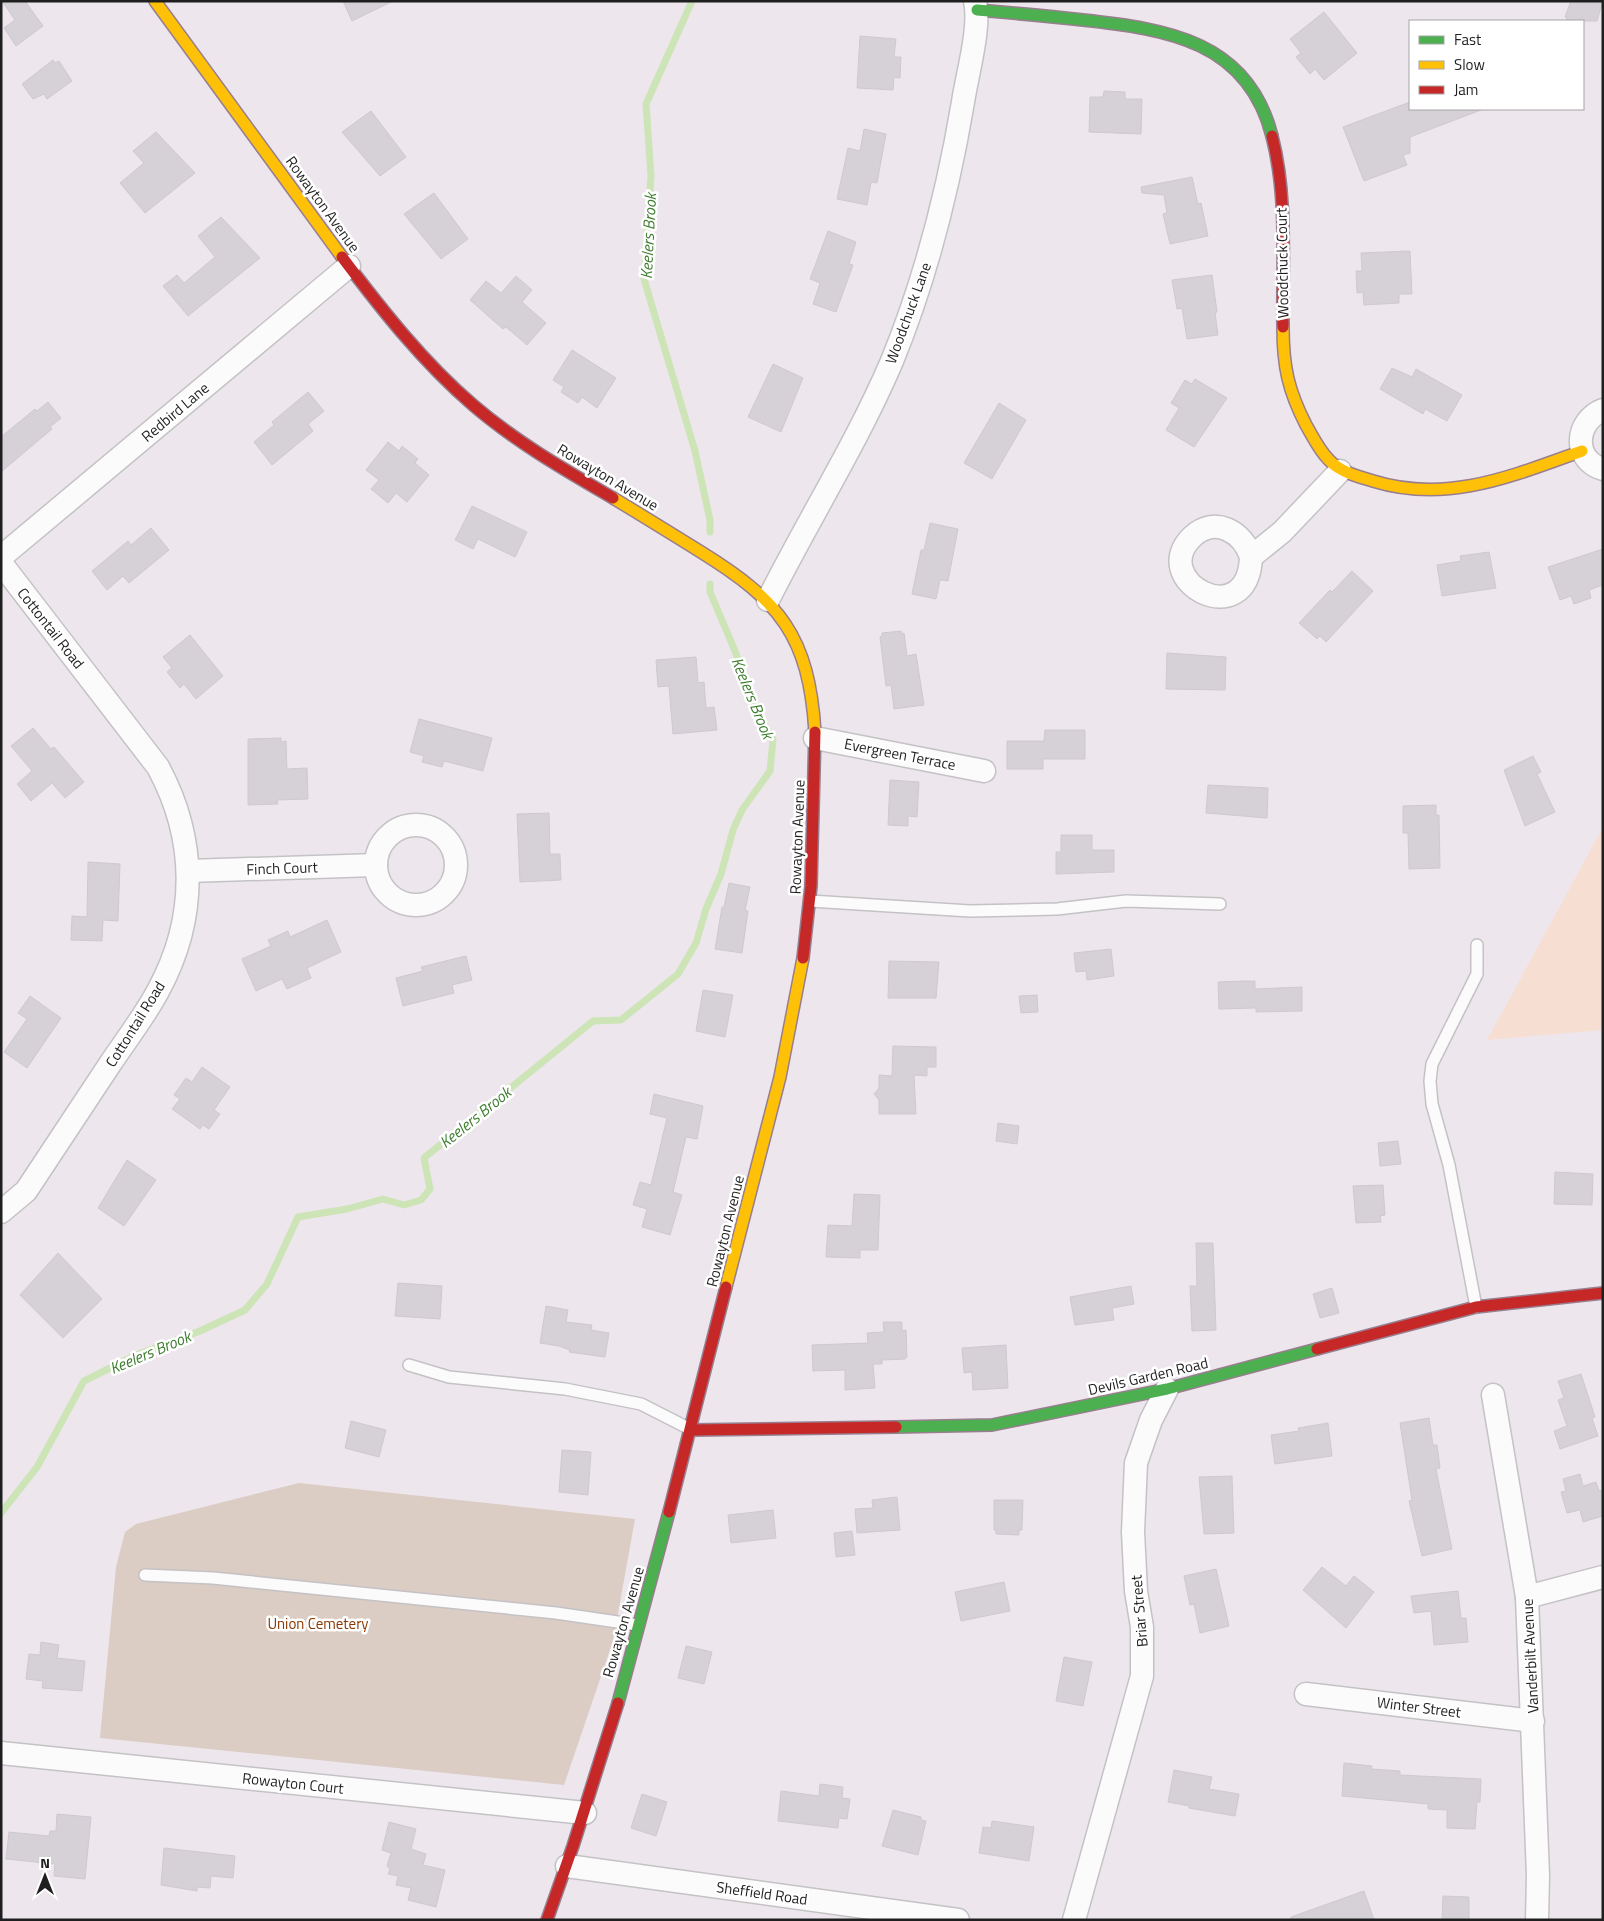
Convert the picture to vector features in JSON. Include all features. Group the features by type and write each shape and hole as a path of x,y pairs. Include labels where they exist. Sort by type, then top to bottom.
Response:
{"street":[{"name":"Rowayton Avenue","path":"155,1 349,266 393,323 434,368 473,405 525,444 677,536 722,565 768,600 783,619 808,669 813,699 815,738 810,901 792,1023 692,1430 585,1813 547,1920"},
{"name":"Woodchuck Court","path":"976,6 1153,27 1190,38 1220,56 1246,82 1269,118 1281,170 1284,347 1287,382 1322,454 1340,471 1402,490 1456,490 1512,476 1582,451"},
{"name":"Woodchuck Lane","path":"768,600 865,416 891,362 911,312 936,233 954,157 976,6"},
{"name":"Redbird Lane","path":"1,557 349,266"},
{"path":"1603,410 1587,420 1582,430 1580,441 1582,451 1588,461 1603,469"},
{"path":"1251,557 1282,532 1340,471"},
{"name":"Cottontail Road","path":"1,563 158,767 173,795 182,826 188,871 186,908 182,928 177,947 158,991 26,1191 1,1212"},
{"name":"Evergreen Terrace","path":"815,738 984,771"},
{"name":"Finch Court","path":"188,871 376,865"},
{"name":"Devils Garden Road","path":"692,1430 992,1425 1167,1390 1476,1307 1603,1293"},
{"name":"Briar Street","path":"1074,1920 1142,1676 1142,1627 1136,1591 1133,1532 1136,1462 1151,1420 1167,1390"},
{"name":"Vanderbilt Avenue","path":"1493,1395 1527,1597 1533,1721 1537,1920"},
{"path":"1527,1597 1603,1577"},
{"name":"Winter Street","path":"1306,1694 1533,1721"},
{"name":"Rowayton Court","path":"1,1753 585,1813"},
{"name":"Sheffield Road","path":"567,1866 958,1920"}],"lane":[{"path":"810,901 970,912 1057,909 1126,901 1220,904"},
{"path":"1476,1307 1449,1165 1432,1104 1430,1081 1432,1064 1477,974 1477,945"},
{"path":"410,1365 450,1377 564,1389 641,1404 692,1430"},
{"path":"145,1575 213,1578 556,1613 638,1626"}],"green space":[{"name":"Union Cemetery","path":"299,1483 635,1519 613,1641 564,1785 100,1738 116,1567 125,1532 136,1524"}],"shaded area":[{"path":"1603,827 1603,1030 1487,1040"}],"building":[{"path":"2,1 25,1 43,26 16,46 4,28 15,20"},
{"path":"343,1 393,1 352,21"},
{"path":"1571,1 1603,1 1597,21 1566,20 1567,17 1565,17"},
{"path":"1324,12 1357,53 1324,80 1315,69 1310,74 1296,57 1301,53 1290,39"},
{"path":"860,36 896,39 894,57 901,57 900,78 894,77 893,90 857,88"},
{"path":"53,60 55,63 59,61 72,81 47,99 44,94 33,99 22,84"},
{"path":"1104,91 1125,92 1125,99 1142,99 1141,134 1089,132 1090,97 1103,97"},
{"path":"1409,102 1409,110 1481,110 1410,137 1410,153 1403,155 1407,165 1364,181 1343,127"},
{"path":"371,111 406,157 380,176 342,132"},
{"path":"864,129 886,134 877,183 871,182 867,205 837,199 848,148 860,151"},
{"path":"156,132 195,173 145,213 120,183 144,163 133,151"},
{"path":"1192,177 1198,204 1201,203 1208,236 1170,244 1163,214 1167,213 1164,195 1142,193 1141,187"},
{"path":"434,193 468,239 441,259 404,214"},
{"path":"221,217 260,258 188,316 163,286 177,275 184,283 215,257 198,236"},
{"path":"828,231 856,242 849,264 853,265 836,312 813,304 820,283 810,279"},
{"path":"1410,251 1412,294 1399,294 1399,303 1364,305 1363,292 1357,293 1356,271 1362,271 1361,253"},
{"path":"1212,275 1218,335 1187,339 1182,308 1177,309 1172,280"},
{"path":"516,276 532,290 522,302 546,323 527,345 506,327 503,329 470,300 486,281 501,293"},
{"path":"572,350 616,378 597,408 582,397 578,403 561,392 564,387 553,380"},
{"path":"773,364 803,378 781,432 748,417"},
{"path":"1392,368 1412,377 1416,369 1462,395 1447,421 1425,409 1423,414 1380,389"},
{"path":"1195,379 1227,398 1194,447 1166,430 1179,408 1171,403 1185,380 1192,384"},
{"path":"308,392 324,411 308,424 313,431 272,465 254,442 274,425 272,422"},
{"path":"48,402 61,418 50,427 52,429 1,472 1,437 35,409 37,411"},
{"path":"999,403 1026,420 992,479 964,463"},
{"path":"388,442 399,451 402,446 418,459 415,463 429,475 407,502 396,493 388,503 371,489 379,480 366,470"},
{"path":"472,506 527,532 515,557 478,539 473,549 455,540"},
{"path":"930,523 958,529 948,581 940,580 936,599 912,594 921,550 924,550"},
{"path":"151,528 169,550 129,583 123,576 107,590 92,571 128,541 131,545"},
{"path":"1603,549 1603,585 1589,590 1591,598 1574,604 1571,596 1560,600 1548,567"},
{"path":"1489,552 1496,588 1442,596 1437,565 1461,561 1460,556"},
{"path":"1352,571 1373,591 1326,642 1320,636 1317,639 1299,623 1330,590 1332,592"},
{"path":"901,631 902,634 904,633 907,656 916,654 924,705 894,709 891,685 886,686 880,637 882,633"},
{"path":"190,635 223,676 196,699 184,684 180,688 167,672 172,668 163,657"},
{"path":"1167,653 1226,657 1225,690 1166,689"},
{"path":"696,657 698,683 704,682 706,708 714,707 717,730 673,734 669,686 658,687 656,660"},
{"path":"419,719 492,738 483,771 444,761 442,767 422,762 424,756 410,752"},
{"path":"33,728 51,749 54,747 84,782 65,798 52,783 31,801 17,784 32,771 11,746"},
{"path":"1045,730 1085,730 1085,759 1043,759 1043,769 1007,769 1007,741 1044,741"},
{"path":"281,738 281,742 286,741 287,769 307,768 308,799 277,800 278,804 248,805 248,739"},
{"path":"1533,756 1541,772 1537,774 1555,812 1525,826 1504,770"},
{"path":"890,780 919,782 917,817 908,816 908,826 888,825"},
{"path":"1208,785 1268,788 1267,818 1206,813"},
{"path":"1436,805 1436,815 1439,815 1440,868 1409,869 1408,833 1403,833 1403,806"},
{"path":"549,813 550,854 560,854 561,880 520,882 517,814"},
{"path":"1061,835 1092,835 1092,850 1114,850 1114,872 1056,874 1056,852 1061,852"},
{"path":"88,862 120,864 118,921 103,920 102,941 71,940 72,916 87,917"},
{"path":"729,883 750,887 745,910 748,911 742,953 715,949 722,907 724,907"},
{"path":"327,920 341,952 307,968 311,978 287,989 282,979 256,991 242,959 271,946 268,940 288,931 290,937"},
{"path":"1111,949 1114,976 1087,980 1086,971 1076,972 1074,953"},
{"path":"466,956 472,980 452,985 454,993 403,1006 396,978 423,971 421,967"},
{"path":"889,961 939,962 936,998 888,998"},
{"path":"1255,981 1255,989 1302,987 1302,1011 1256,1012 1256,1008 1219,1009 1218,982"},
{"path":"703,990 733,995 725,1037 696,1031"},
{"path":"1037,995 1038,1012 1021,1013 1019,996"},
{"path":"30,996 61,1018 27,1068 4,1052 27,1019 18,1013"},
{"path":"893,1046 936,1047 936,1067 927,1067 927,1076 914,1075 916,1114 879,1114 879,1100 874,1094 879,1088 879,1075 892,1076"},
{"path":"202,1067 230,1087 214,1110 220,1114 209,1129 203,1125 200,1129 172,1109 180,1099 174,1095 186,1078 192,1082"},
{"path":"654,1094 703,1106 697,1139 686,1137 673,1192 682,1195 670,1235 642,1227 647,1209 633,1205 640,1182 651,1185 667,1118 650,1114"},
{"path":"998,1123 1019,1126 1017,1144 996,1141"},
{"path":"1398,1141 1401,1164 1380,1166 1378,1143"},
{"path":"127,1160 156,1180 124,1226 98,1208"},
{"path":"1555,1172 1593,1174 1592,1205 1554,1204"},
{"path":"1383,1185 1385,1215 1380,1216 1381,1222 1356,1223 1353,1186"},
{"path":"854,1194 880,1195 878,1250 860,1250 860,1258 826,1257 828,1225 852,1226"},
{"path":"1196,1243 1213,1243 1216,1330 1192,1331 1190,1286 1197,1286"},
{"path":"58,1253 102,1299 63,1338 20,1295"},
{"path":"398,1283 442,1286 440,1319 395,1316"},
{"path":"1131,1286 1134,1304 1112,1308 1114,1320 1075,1325 1070,1297"},
{"path":"1332,1288 1339,1313 1320,1318 1313,1294"},
{"path":"546,1306 568,1310 566,1322 592,1325 591,1330 609,1333 605,1357 569,1352 570,1350 559,1346 540,1343"},
{"path":"883,1322 902,1322 902,1331 906,1330 907,1357 905,1359 882,1360 882,1364 873,1364 875,1388 845,1390 845,1370 813,1371 812,1345 868,1343 867,1333 884,1332"},
{"path":"1006,1345 1008,1388 973,1390 972,1372 964,1373 962,1348"},
{"path":"1581,1374 1595,1417 1592,1418 1598,1436 1560,1449 1554,1431 1567,1426 1558,1400 1564,1398 1558,1381"},
{"path":"1429,1418 1433,1445 1437,1445 1440,1468 1436,1469 1452,1549 1422,1556 1409,1501 1412,1500 1400,1423"},
{"path":"351,1421 386,1430 379,1457 345,1448"},
{"path":"1328,1423 1332,1456 1275,1464 1271,1435 1299,1431 1298,1428"},
{"path":"562,1450 591,1452 588,1495 559,1492"},
{"path":"1580,1474 1583,1486 1596,1482 1599,1491 1603,1490 1603,1516 1583,1522 1580,1510 1567,1513 1561,1492 1566,1491 1563,1479"},
{"path":"1232,1476 1234,1533 1204,1534 1199,1477"},
{"path":"897,1497 900,1530 857,1533 855,1509 873,1508 872,1500"},
{"path":"994,1500 1023,1500 1022,1530 1019,1530 1019,1535 996,1534 996,1530 994,1530"},
{"path":"773,1510 776,1538 731,1543 728,1515"},
{"path":"852,1531 855,1555 836,1557 834,1533"},
{"path":"1322,1567 1346,1586 1354,1576 1374,1592 1346,1628 1303,1590"},
{"path":"1216,1569 1229,1626 1200,1633 1194,1604 1190,1605 1184,1576"},
{"path":"1004,1582 1010,1611 961,1621 955,1592"},
{"path":"1458,1591 1461,1618 1466,1618 1468,1642 1434,1645 1431,1611 1414,1613 1411,1596"},
{"path":"41,1642 59,1645 57,1658 85,1661 82,1691 42,1688 43,1681 26,1679 29,1654 40,1655"},
{"path":"686,1646 712,1652 704,1684 678,1678"},
{"path":"1064,1657 1092,1662 1083,1706 1056,1701"},
{"path":"1344,1763 1372,1766 1371,1769 1400,1771 1400,1775 1481,1779 1480,1802 1477,1802 1475,1829 1447,1828 1447,1810 1428,1809 1428,1804 1342,1796"},
{"path":"1174,1770 1212,1777 1209,1789 1239,1794 1235,1816 1189,1808 1189,1806 1168,1802"},
{"path":"820,1784 843,1787 842,1798 850,1799 847,1819 839,1818 838,1828 778,1821 781,1791 819,1796"},
{"path":"642,1794 667,1802 656,1836 631,1828"},
{"path":"893,1810 921,1817 921,1820 926,1821 918,1855 882,1846"},
{"path":"57,1814 91,1817 85,1879 54,1876 55,1864 6,1859 9,1832 49,1836 50,1831 56,1831"},
{"path":"992,1821 1034,1827 1029,1861 979,1853 983,1827 991,1828"},
{"path":"389,1822 416,1829 411,1849 426,1854 423,1865 445,1870 436,1907 408,1900 411,1888 396,1885 398,1876 388,1874 390,1869 387,1866 391,1853 382,1850"},
{"path":"164,1848 235,1856 233,1878 211,1876 210,1888 197,1887 197,1891 161,1885"},
{"path":"1364,1891 1374,1920 1291,1920 1291,1917"},
{"path":"1443,1896 1469,1897 1469,1920 1442,1920"}],"waterway":[{"name":"Keelers Brook","path":"692,1 646,104 651,176 644,279 695,451 710,520 710,532"},
{"name":"Keelers Brook","path":"1,1513 37,1467 84,1381 136,1355 200,1331 245,1310 267,1284 298,1217 347,1209 383,1199 404,1205 421,1200 430,1189 424,1158 593,1021 621,1020 678,974 696,943 706,909 721,874 733,830 742,810 770,771 773,739 757,712 735,651 710,592 710,584"}],"traffic: fast":[{"path":"977,10 1057,17 1145,29 1173,36 1200,46 1224,60 1244,79 1260,104 1272,136"},
{"path":"896,1427 992,1425 1167,1389 1317,1349"},
{"path":"618,1703 669,1512"}],"traffic: slow":[{"path":"155,1 342,257"},
{"path":"1283,327 1284,354 1288,378 1300,412 1325,456 1338,468 1349,473 1400,487 1427,490 1453,488 1505,478 1582,451"},
{"path":"613,498 728,570 751,587 770,605 785,624 797,646 806,670 812,699 815,732"},
{"path":"726,1287 780,1077 803,958"}],"traffic: jam":[{"path":"1272,136 1277,159 1282,207 1283,327"},
{"path":"342,257 404,335 437,371 473,405 524,443 613,498"},
{"path":"803,958 811,886 815,732"},
{"path":"669,1512 726,1287"},
{"path":"1317,1349 1476,1307 1603,1293"},
{"path":"692,1430 896,1427"},
{"path":"547,1920 573,1846 618,1703"}]}
